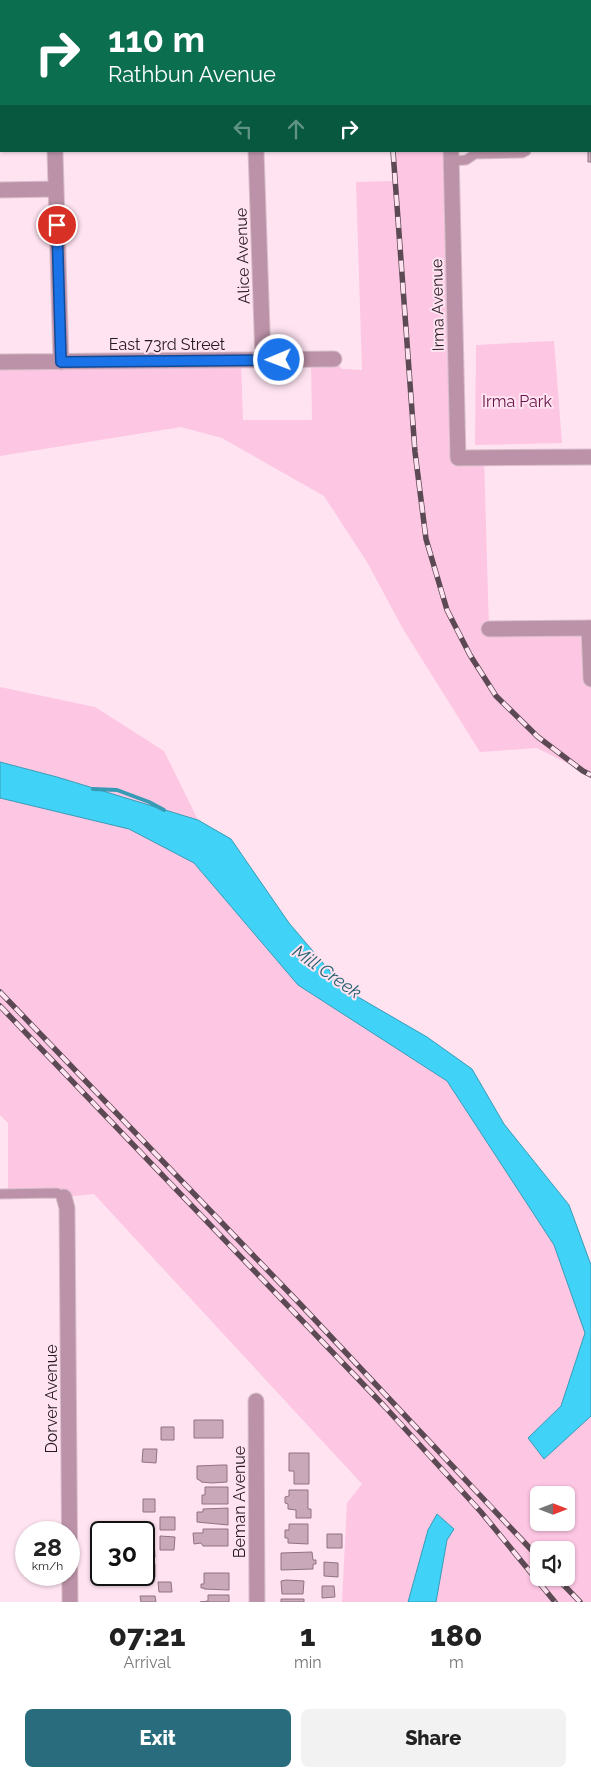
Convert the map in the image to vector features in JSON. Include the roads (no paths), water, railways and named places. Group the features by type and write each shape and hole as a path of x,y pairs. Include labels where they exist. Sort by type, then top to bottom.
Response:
{"street":[{"path":"54,152 61,362"},
{"name":"Alice Avenue","path":"256,152 263,360"},
{"name":"Irma Avenue","path":"451,156 458,458 591,457"},
{"path":"0,190 56,189"},
{"name":"East 73rd Street","path":"0,362 334,359"},
{"path":"489,629 590,628 591,679"},
{"name":"Dorver Avenue","path":"64,1197 67,1208 70,1602"},
{"name":"Beman Avenue","path":"256,1401 257,1602"}],"lane":[{"path":"451,156 466,160 475,153 524,152"},
{"path":"0,1194 57,1193 64,1197"}],"water":[{"path":"0,762 57,777 198,820 231,839 289,923 346,990 427,1037 472,1069 504,1124 569,1205 591,1265 591,1416 544,1459 528,1438 561,1406 585,1333 554,1245 447,1081 298,985 194,863 129,829 0,798"},
{"path":"437,1514 454,1529 447,1540 436,1602 408,1602 428,1530"}],"waterway":[{"name":"Mill Creek","path":"93,789 117,790 164,810"}],"railway":[{"path":"393,152 415,452 426,539 447,610 470,655 496,696 538,737 591,775"},
{"path":"0,992 302,1306 530,1548"},
{"path":"0,1006 386,1408 481,1512 555,1602"},
{"path":"565,1586 580,1602"}],"park label":[{"name":"Irma Park","path":"517,401"}]}
